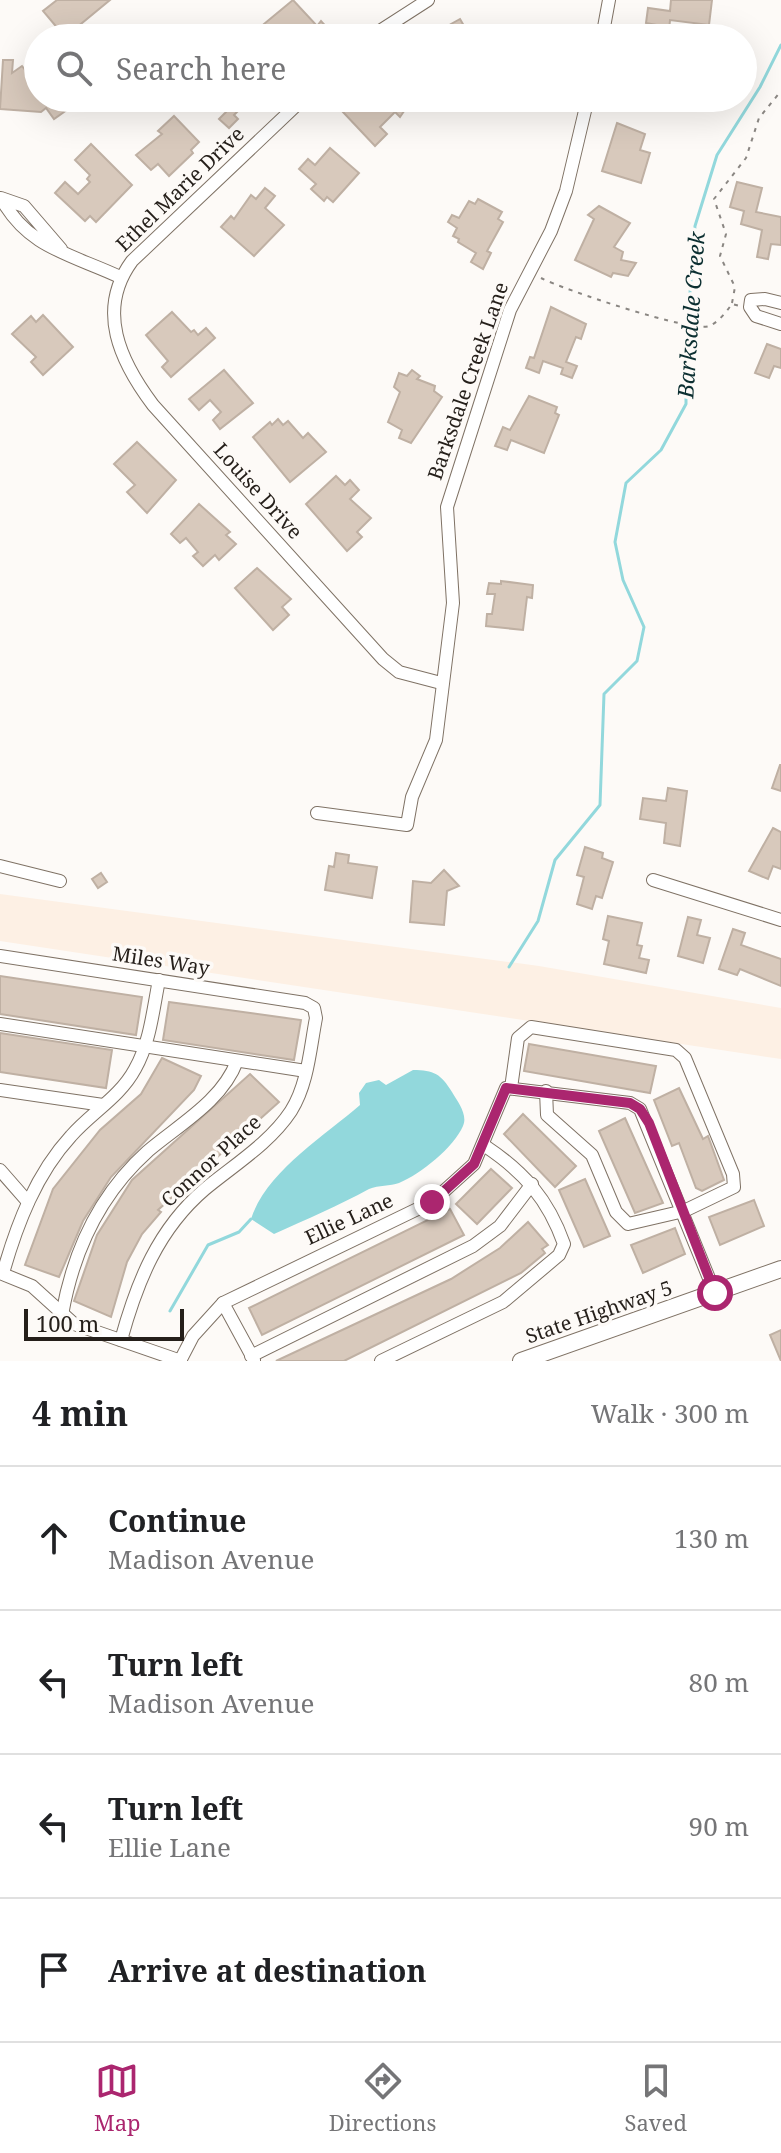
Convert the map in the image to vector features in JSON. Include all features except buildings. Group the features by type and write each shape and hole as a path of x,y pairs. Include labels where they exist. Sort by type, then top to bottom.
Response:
{"main road":[{"name":"State Highway 5","path":"521,1361 540,1358 781,1269"}],"street":[{"path":"391,24 428,0"},
{"path":"605,24 609,0"},
{"name":"Ethel Marie Drive","path":"120,277 132,261 289,112"},
{"name":"Barksdale Creek Lane","path":"317,813 407,825 412,797 436,740 453,603 447,507 510,310 551,231 566,191 585,112"},
{"path":"0,197 14,222 40,244 61,249 120,277"},
{"path":"0,197 24,206 61,249"},
{"name":"Louise Drive","path":"120,277 113,302 120,347 126,365 153,405 383,659 399,672 441,683"},
{"path":"781,303 751,300 750,307 756,316 781,324"},
{"path":"0,866 60,881"},
{"path":"653,880 781,920"},
{"name":"Miles Way","path":"0,956 305,1003 314,1008"},
{"path":"159,980 145,1048 128,1080 70,1137 28,1202 2,1273 32,1286 62,1315 84,1328 181,1361"},
{"name":"Connor Place","path":"121,1340 138,1282 154,1249 203,1191 276,1130 291,1111 303,1088 316,1018 314,1008"},
{"path":"0,1024 306,1071"},
{"name":"Ellie Lane","path":"181,1361 193,1336 223,1303 432,1202 455,1185 485,1146 509,1088 518,1038 531,1027 663,1047 682,1054 735,1181 730,1192 684,1211"},
{"path":"62,1315 76,1263 106,1196 147,1152 213,1098 225,1085 237,1061"},
{"path":"509,1088 630,1103 640,1109 715,1293"},
{"path":"0,1090 103,1105"},
{"path":"546,1091 545,1110 592,1155 621,1219 634,1225 684,1211"},
{"path":"381,1361 503,1302 559,1255 564,1244 532,1184 515,1166 485,1146"},
{"path":"0,1170 28,1202"},
{"path":"223,1303 253,1358 473,1246 500,1226 532,1184"}],"path":[{"path":"528,272 571,291 610,301 651,318 701,327 723,316 732,304 735,287 720,256 726,234 714,199 746,158 759,118 781,91"},
{"path":"732,304 750,307"}],"shaded area":[{"path":"0,894 539,966 781,1008 781,1059 0,941"}],"water":[{"path":"413,1070 432,1072 440,1077 463,1113 464,1122 459,1134 436,1159 399,1183 369,1189 274,1234 251,1219 258,1202 282,1171 360,1105 359,1093 366,1083 379,1080 386,1085"}],"waterway":[{"name":"Barksdale Creek","path":"757,92 781,45"},
{"name":"Barksdale Creek","path":"509,967 538,921 555,860 600,805 604,694 637,661 644,627 623,580 615,542 626,483 661,450 686,404 686,346 695,226 717,155 744,112"},
{"name":"Barksdale Creek","path":"170,1311 208,1245 239,1232 251,1219"}],"route":[{"path":"432,1202 455,1185 474,1164 485,1146 506,1088 630,1103 640,1109 649,1123 715,1293"}]}
